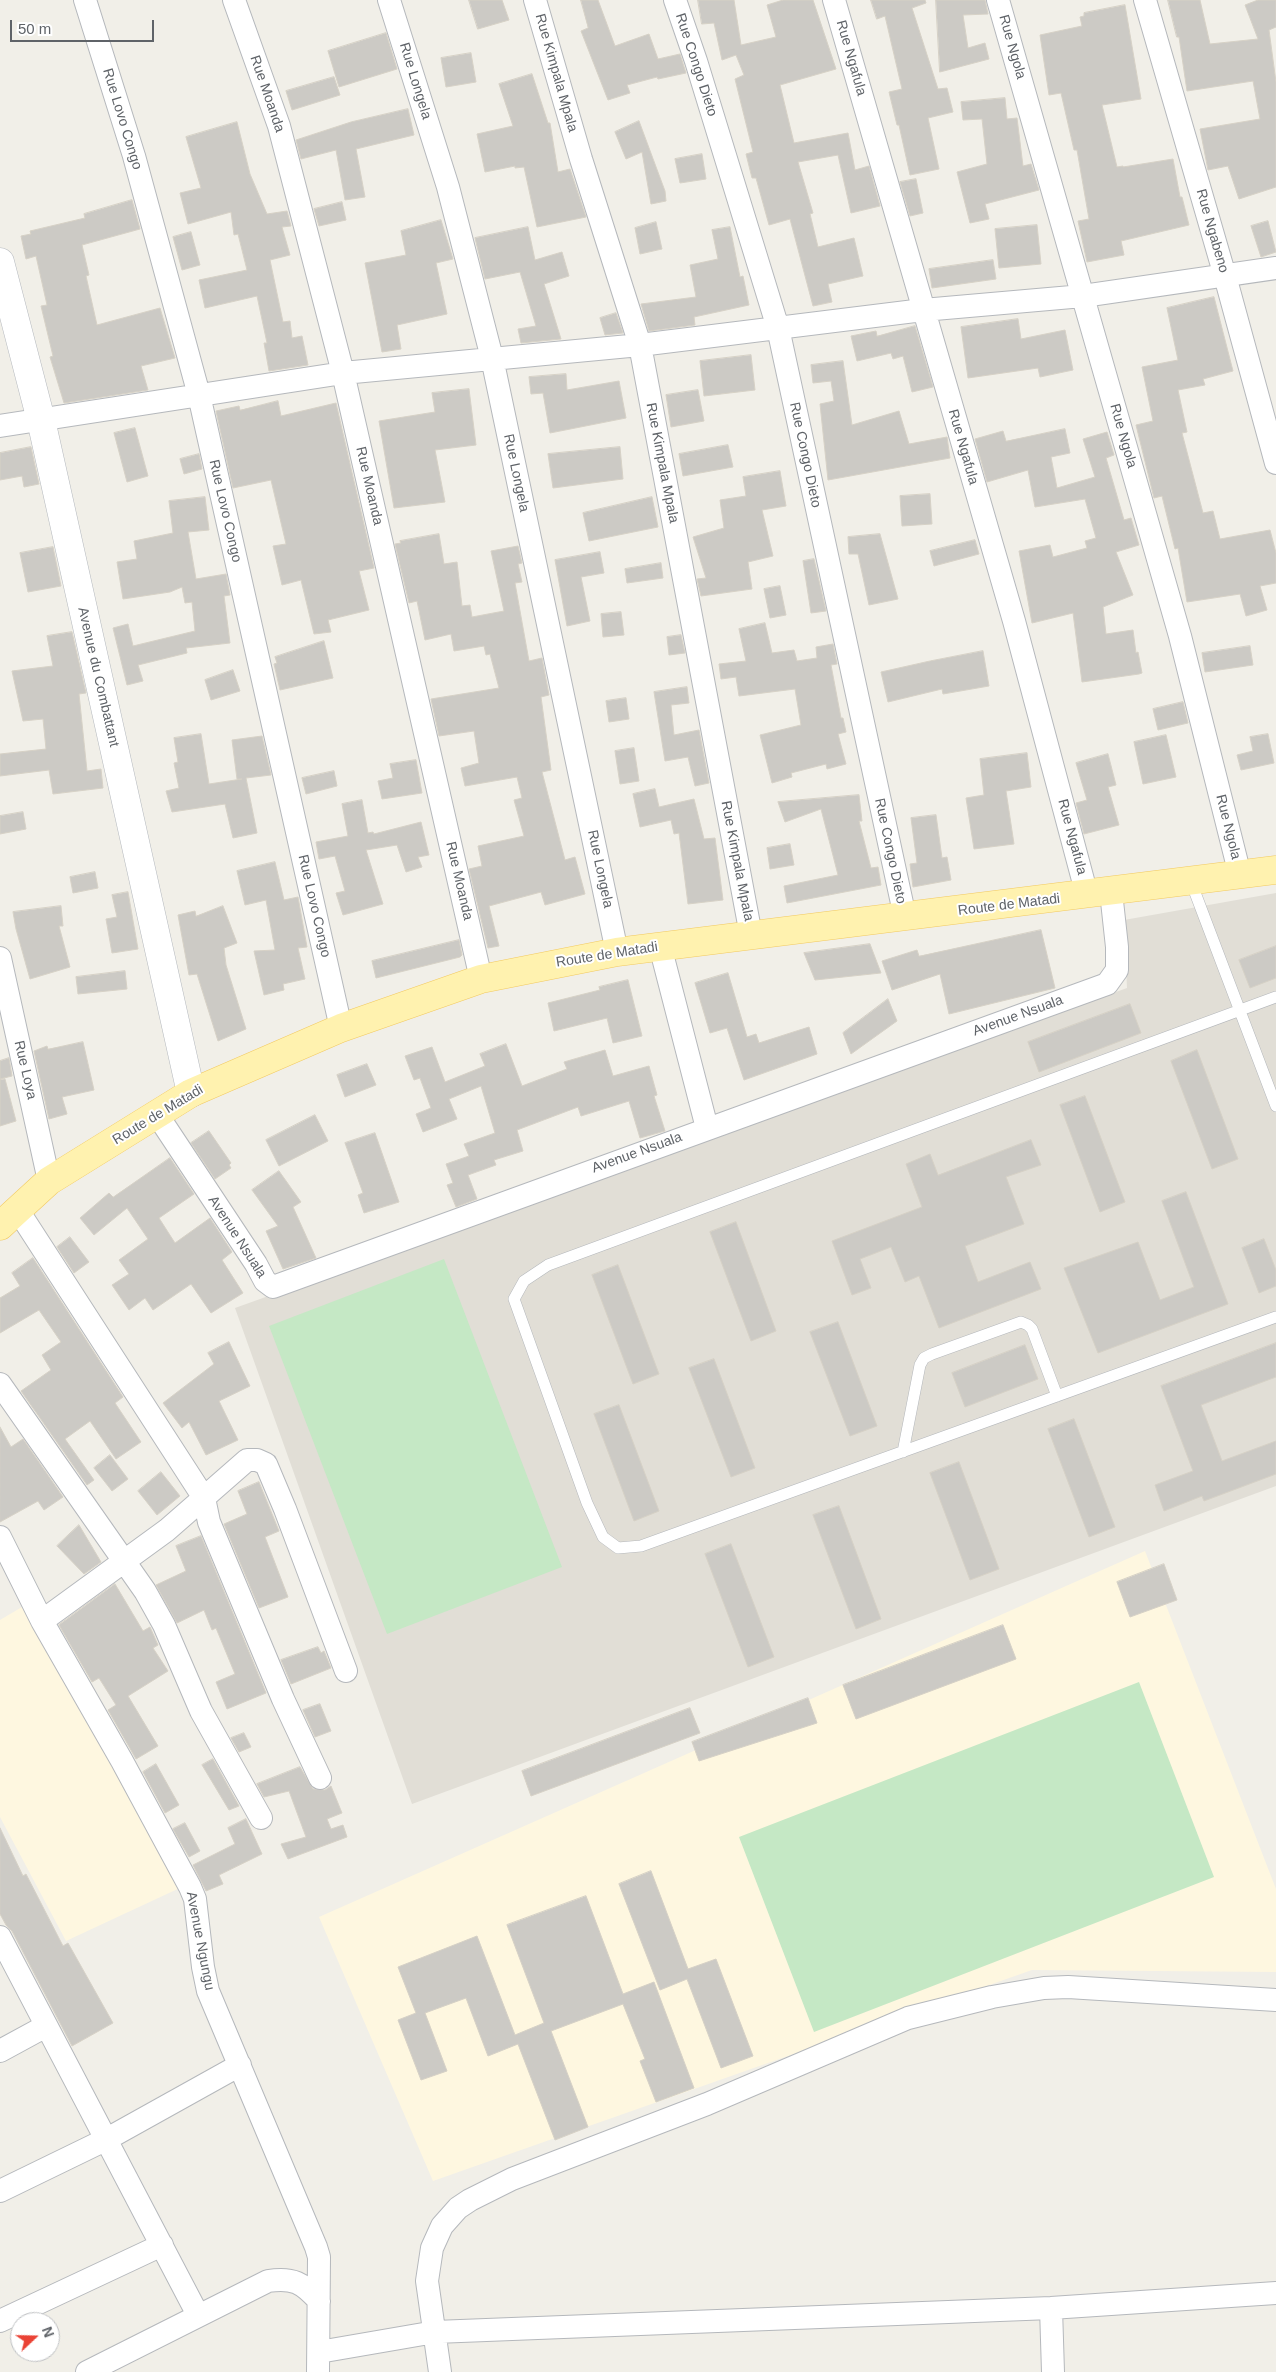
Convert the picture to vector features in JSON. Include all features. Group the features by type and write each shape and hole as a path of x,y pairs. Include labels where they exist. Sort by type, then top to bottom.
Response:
{"main road":[{"name":"Route de Matadi","path":"8,1217 50,1181 158,1116 191,1093 341,1028 481,979 617,952 660,946 1276,871"}],"street":[{"name":"Rue Lovo Congo","path":"85,0 134,156 199,395 341,1028"},
{"name":"Rue Moanda","path":"234,0 279,126 343,373 481,979"},
{"name":"Rue Longela","path":"389,0 448,187 492,358 617,952"},
{"name":"Rue Kimpala Mpala","path":"535,0 590,186 640,345 751,935"},
{"name":"Rue Congo Dieto","path":"675,0 699,71 778,328 904,917"},
{"name":"Rue Ngafula","path":"834,0 1014,621 1099,894"},
{"name":"Rue Ngola","path":"998,0 1180,636 1240,875"},
{"name":"Rue Ngabeno","path":"1145,0 1225,276 1276,463"},
{"name":"Avenue du Combattant","path":"0,262 41,420 191,1093"},
{"path":"0,426 343,373 640,345 924,310 1083,296 1276,268"},
{"name":"Avenue Nsuala","path":"158,1116 256,1264 265,1281 273,1287 1108,984 1117,970 1117,947 1099,894"},
{"path":"660,946 707,1128"},
{"name":"Rue Loya","path":"0,958 50,1181"},
{"path":"8,1217 204,1498 208,1522 283,1699 320,1778"},
{"path":"0,1384 145,1591 164,1625 201,1711 261,1818"},
{"path":"42,1621 167,1530 247,1460 257,1460 266,1464 285,1509 346,1671"},
{"name":"Avenue Ngungu","path":"0,1537 42,1621 122,1761 195,1899 207,1985 319,2257 319,2362"},
{"path":"0,1937 198,2314"},
{"path":"440,2372 428,2281 432,2248 442,2226 458,2208 512,2179 707,2104 908,2018 992,1997 1052,1987 1276,2000"},
{"path":"0,2050 46,2026"},
{"path":"0,2191 106,2139 240,2065"},
{"path":"0,2321 162,2244"},
{"path":"87,2372 198,2314 268,2281 284,2278 308,2289 319,2301"},
{"path":"319,2362 435,2332 1051,2308 1276,2294"},
{"path":"1051,2308 1053,2372"}],"lane":[{"path":"1191,882 1276,1106"},
{"path":"1276,998 548,1265 524,1281 514,1299 587,1503 603,1537 618,1548 641,1546 1276,1317"},
{"path":"903,1452 920,1365 924,1358 932,1354 1021,1322 1028,1325 1057,1396"}],"shaded area":[{"path":"1276,893 1276,1486 412,1804 235,1308 1127,988 1124,920"},
{"path":"1145,1551 1276,1889 1276,1972 1032,1970 433,2181 319,1917"},
{"path":"22,1607 184,1886 66,1941 0,1817 0,1620"}],"green space":[{"path":"444,1259 562,1567 387,1634 269,1326"},
{"path":"1139,1682 1214,1877 814,2032 739,1837"}],"building":[{"path":"469,0 502,0 509,20 478,29"},
{"path":"581,0 598,0 615,46 649,34 658,59 680,54 686,73 658,79 657,77 627,85 630,93 608,100 581,31 588,28"},
{"path":"698,0 734,0 741,45 776,37 767,5 783,0 813,0 836,69 780,85 794,143 848,133 855,170 869,166 880,206 851,213 838,155 798,162 813,213 810,214 818,247 854,238 863,276 828,284 832,302 813,306 790,219 769,225 756,178 752,178 746,154 753,152 735,79 744,75 736,55 722,60 714,23 702,24"},
{"path":"871,0 925,0 926,3 912,8 938,89 947,88 953,112 928,118 939,169 910,175 899,125 897,125 889,92 902,89 885,16 877,19"},
{"path":"936,0 985,0 988,14 963,15 968,48 985,43 989,59 940,72"},
{"path":"1168,0 1200,0 1210,44 1258,39 1245,5 1258,0 1276,0 1276,27 1269,30 1276,82 1276,187 1239,199 1228,166 1208,170 1200,129 1260,119 1253,81 1187,91 1179,37 1177,37"},
{"path":"1125,5 1141,99 1102,105 1117,167 1173,159 1180,197 1182,197 1189,225 1121,241 1124,255 1087,262 1078,221 1089,219 1077,150 1074,150 1061,93 1049,95 1040,35 1082,26 1080,17 1084,16 1084,13"},
{"path":"386,33 397,69 339,87 328,51"},
{"path":"471,53 476,82 446,87 441,58"},
{"path":"532,74 548,123 550,123 558,172 570,169 586,217 537,227 524,167 515,168 515,166 485,172 477,134 513,126 499,84"},
{"path":"334,77 340,95 292,110 286,91"},
{"path":"1005,98 1007,119 1017,118 1023,166 1031,164 1039,190 985,204 989,219 970,223 957,172 987,164 982,119 963,120 961,102"},
{"path":"408,109 414,135 356,149 365,197 345,200 336,150 301,159 296,140 351,122"},
{"path":"639,121 665,191 666,201 651,204 642,152 626,159 615,132"},
{"path":"237,122 250,174 267,214 287,211 291,226 282,227 290,255 270,260 283,322 290,321 292,338 302,336 308,365 269,371 264,343 267,343 257,296 205,308 199,280 247,270 238,234 234,235 231,212 188,224 180,193 201,188 186,137"},
{"path":"702,154 706,179 680,183 675,159"},
{"path":"916,179 923,213 910,216 900,182"},
{"path":"132,200 140,229 82,245 89,275 86,276 97,325 160,308 175,358 141,366 148,390 64,403 50,357 53,356 41,306 47,305 36,256 26,259 21,236 31,234 30,231 85,218 84,214"},
{"path":"342,202 346,220 319,226 314,209"},
{"path":"441,220 453,259 436,263 447,314 397,325 401,349 382,352 365,263 406,255 401,231"},
{"path":"1268,221 1276,252 1261,257 1251,226"},
{"path":"656,222 662,249 640,254 635,228"},
{"path":"1037,225 1041,264 999,268 995,229"},
{"path":"528,227 535,260 562,252 569,276 544,284 561,339 521,343 518,329 536,326 520,272 485,279 475,238"},
{"path":"730,227 740,277 743,276 749,305 694,317 695,325 649,331 641,304 696,297 690,265 718,259 712,230"},
{"path":"191,232 200,265 182,270 173,237"},
{"path":"993,260 996,279 932,288 929,269"},
{"path":"1214,297 1233,371 1203,379 1205,385 1178,390 1187,432 1182,433 1203,513 1213,511 1220,539 1270,530 1276,553 1276,583 1260,586 1267,610 1246,616 1240,594 1187,602 1178,548 1175,549 1162,496 1154,498 1136,425 1153,421 1142,367 1178,360 1167,308"},
{"path":"616,313 623,333 605,335 600,318"},
{"path":"1018,319 1021,339 1065,330 1073,370 1040,377 1038,368 968,378 961,327"},
{"path":"915,326 933,387 912,392 903,356 893,359 891,353 857,361 851,336 876,331 877,336"},
{"path":"751,355 755,390 704,396 700,361"},
{"path":"843,361 852,425 899,411 909,444 947,437 950,458 828,480 820,404 834,401 831,381 813,383 811,365"},
{"path":"566,374 567,390 619,381 626,418 550,433 543,393 531,394 529,377"},
{"path":"469,389 476,445 435,450 445,502 394,508 379,421 435,412 432,393"},
{"path":"698,390 704,421 671,427 666,395"},
{"path":"278,401 281,416 336,403 374,568 359,571 369,610 328,620 331,632 314,634 301,580 282,585 273,546 286,544 271,480 233,488 216,411 239,406 240,410"},
{"path":"135,428 148,476 127,482 114,433"},
{"path":"1065,429 1070,453 1051,457 1057,488 1095,477 1083,439 1107,432 1114,455 1106,458 1124,520 1131,518 1139,545 1116,552 1133,595 1103,607 1106,634 1133,630 1136,653 1138,652 1142,673 1139,674 1082,682 1073,613 1032,623 1019,551 1050,545 1053,557 1087,548 1085,541 1096,538 1085,499 1035,507 1028,470 987,482 975,439 1003,431 1006,441"},
{"path":"728,445 733,467 683,476 679,454"},
{"path":"31,447 39,484 24,487 22,476 0,480 0,453"},
{"path":"620,447 623,479 553,488 548,454"},
{"path":"199,454 202,469 184,474 180,459"},
{"path":"780,471 786,506 762,510 773,556 748,562 752,589 701,596 697,579 706,578 693,537 724,528 720,500 746,496 743,477"},
{"path":"930,494 932,524 902,526 900,496"},
{"path":"205,497 209,530 188,532 196,579 226,574 230,595 224,596 230,643 186,648 187,653 138,665 143,681 127,685 113,628 128,624 133,646 195,631 192,602 185,603 182,587 170,592 123,599 117,562 137,559 134,541 173,533 169,501"},
{"path":"652,497 658,527 589,541 583,513"},
{"path":"439,534 444,564 457,562 462,606 470,605 472,617 504,611 491,551 518,546 522,563 518,564 522,582 515,583 529,661 542,658 549,695 541,697 551,770 542,772 565,860 575,857 585,894 545,905 541,892 489,906 499,946 488,948 469,869 482,866 478,846 524,836 514,800 522,798 517,777 465,786 461,768 479,763 474,731 439,736 431,699 499,688 490,654 486,655 484,646 454,651 451,634 425,640 417,601 409,603 395,544 401,543 400,541"},
{"path":"880,534 898,599 869,605 858,554 849,554 848,537"},
{"path":"975,540 979,554 934,566 930,551"},
{"path":"53,547 61,586 28,592 20,553"},
{"path":"600,552 604,573 581,577 590,621 567,626 555,560"},
{"path":"814,559 826,611 811,613 803,561"},
{"path":"661,563 663,578 627,583 625,569"},
{"path":"780,586 786,615 770,618 764,589"},
{"path":"621,612 624,635 603,637 601,614"},
{"path":"765,623 772,653 794,650 797,661 817,658 816,647 833,644 837,664 831,665 841,718 843,718 846,732 838,734 846,764 827,769 826,764 791,773 792,777 772,783 760,735 801,725 795,689 739,696 736,677 721,679 719,664 746,661 739,629"},
{"path":"72,632 86,693 79,694 87,771 101,769 103,788 53,794 49,770 0,776 0,754 46,749 43,719 23,721 12,671 53,666 47,636"},
{"path":"681,635 685,653 669,655 667,637"},
{"path":"324,641 333,678 280,690 274,664 277,663 275,657"},
{"path":"1250,646 1253,665 1205,672 1202,653"},
{"path":"983,651 989,686 943,694 942,689 888,702 881,672"},
{"path":"233,670 240,691 211,700 205,680"},
{"path":"687,687 689,703 671,705 674,735 699,730 709,783 695,786 688,757 665,761 654,692"},
{"path":"626,698 629,719 609,722 606,701"},
{"path":"1183,702 1188,723 1158,730 1153,709"},
{"path":"201,734 209,784 242,779 237,779 232,740 262,736 271,775 246,778 257,833 233,838 225,804 172,812 166,791 179,788 174,763 178,762 174,738"},
{"path":"1268,734 1274,763 1241,770 1237,755 1253,751 1250,737"},
{"path":"1166,735 1176,777 1143,784 1134,742"},
{"path":"634,748 639,781 620,784 615,751"},
{"path":"1027,753 1031,787 1006,791 1014,844 974,849 966,798 984,795 980,759"},
{"path":"1108,754 1116,785 1108,787 1119,825 1084,834 1076,803 1087,800 1076,763"},
{"path":"416,760 422,793 382,799 378,781 393,778 390,764"},
{"path":"334,771 337,786 306,794 302,778"},
{"path":"655,789 659,807 694,799 704,839 715,838 723,900 688,904 679,833 674,834 671,820 640,827 633,794"},
{"path":"859,795 862,821 859,821 871,868 878,867 881,885 787,903 784,886 838,875 821,809 785,822 778,802"},
{"path":"362,800 368,833 373,832 374,834 421,822 429,855 418,857 422,867 406,872 397,845 366,850 383,904 343,915 336,893 345,891 335,856 319,859 316,842 348,836 342,804"},
{"path":"23,812 26,829 0,834 0,816"},
{"path":"936,815 942,858 947,857 951,880 913,887 910,864 917,863 911,818"},
{"path":"790,844 794,865 770,869 767,848"},
{"path":"275,862 284,900 298,897 307,947 298,948 305,979 283,984 284,990 264,995 254,951 275,950 266,900 245,905 237,871"},
{"path":"95,872 98,888 73,893 70,877"},
{"path":"128,892 138,949 112,953 106,919 117,917 112,895"},
{"path":"61,906 63,926 59,926 70,967 30,979 13,912"},
{"path":"223,906 237,943 224,948 226,965 246,1029 218,1041 197,974 189,975 178,915 195,911 196,916"},
{"path":"1041,930 1055,988 949,1014 940,974 892,990 882,961 917,950 919,956"},
{"path":"459,940 462,955 460,957 376,978 372,961"},
{"path":"870,944 881,973 815,980 804,953"},
{"path":"1276,946 1276,978 1250,988 1239,960"},
{"path":"125,971 127,989 78,994 76,977"},
{"path":"728,973 747,1037 756,1034 759,1043 809,1027 817,1054 744,1080 727,1028 710,1033 695,983"},
{"path":"628,980 642,1036 613,1043 607,1018 554,1031 548,1003 600,990 599,987"},
{"path":"888,999 897,1021 851,1054 843,1033"},
{"path":"1130,1004 1141,1033 1039,1072 1028,1042"},
{"path":"83,1042 94,1090 62,1097 67,1114 49,1119 34,1051 47,1046 48,1049"},
{"path":"506,1044 522,1086 567,1069 564,1062 605,1050 613,1076 649,1066 657,1095 654,1096 665,1131 640,1138 629,1101 581,1116 578,1107 517,1130 523,1151 494,1160 496,1165 468,1175 477,1199 456,1207 447,1185 453,1183 446,1164 469,1156 464,1144 495,1133 481,1086 449,1099 457,1119 423,1132 416,1114 431,1108 420,1078 414,1080 405,1056 432,1047 445,1082 485,1066 480,1054"},
{"path":"1197,1050 1238,1159 1212,1169 1171,1061"},
{"path":"9,1058 12,1076 0,1079 0,1061"},
{"path":"367,1064 376,1085 345,1097 337,1075"},
{"path":"5,1079 16,1121 0,1126 0,1080"},
{"path":"1085,1096 1125,1202 1100,1212 1060,1105"},
{"path":"315,1115 328,1141 279,1166 266,1140"},
{"path":"209,1131 231,1163 229,1165 231,1168 215,1179 191,1143"},
{"path":"375,1133 399,1202 364,1213 358,1195 363,1193 345,1143"},
{"path":"1031,1140 1041,1165 1006,1177 1024,1224 965,1246 978,1282 1030,1262 1041,1289 939,1328 919,1276 905,1282 891,1247 860,1259 871,1288 852,1295 832,1241 922,1207 906,1164 930,1154 938,1175"},
{"path":"170,1158 194,1194 159,1218 175,1243 210,1218 232,1252 222,1260 243,1293 211,1313 191,1284 153,1310 145,1298 129,1310 112,1285 129,1274 119,1260 148,1239 127,1208 94,1235 80,1218 109,1193 113,1197"},
{"path":"279,1171 301,1202 293,1207 316,1258 283,1269 266,1231 278,1226 252,1190"},
{"path":"1186,1192 1228,1304 1098,1353 1064,1268 1138,1242 1160,1300 1194,1287 1162,1201"},
{"path":"736,1222 776,1331 751,1341 710,1232"},
{"path":"70,1237 89,1262 74,1273 57,1247"},
{"path":"1264,1239 1276,1270 1276,1286 1259,1293 1242,1248"},
{"path":"33,1258 123,1397 115,1403 141,1442 116,1459 90,1421 65,1439 94,1480 87,1485 21,1391 51,1370 42,1355 61,1342 39,1310 0,1333 0,1298 20,1286 12,1273"},
{"path":"618,1265 659,1374 633,1384 592,1275"},
{"path":"838,1322 877,1426 850,1436 810,1332"},
{"path":"229,1342 250,1386 219,1401 238,1440 206,1455 189,1422 182,1428 163,1403 214,1364 208,1353"},
{"path":"1276,1343 1276,1377 1201,1405 1222,1461 1276,1441 1276,1474 1204,1501 1202,1496 1164,1511 1155,1485 1193,1471 1161,1386"},
{"path":"1025,1345 1038,1379 965,1407 952,1373"},
{"path":"714,1359 755,1468 731,1477 689,1368"},
{"path":"619,1405 659,1511 634,1521 594,1414"},
{"path":"1074,1419 1115,1527 1089,1537 1048,1429"},
{"path":"0,1427 11,1447 23,1439 63,1497 44,1510 38,1501 0,1522"},
{"path":"110,1455 128,1479 112,1491 94,1468"},
{"path":"959,1462 999,1569 970,1580 930,1473"},
{"path":"161,1472 180,1496 157,1515 138,1491"},
{"path":"259,1482 279,1531 265,1537 288,1597 259,1608 224,1524 247,1514 238,1491"},
{"path":"839,1506 881,1619 856,1629 813,1515"},
{"path":"79,1525 101,1562 84,1574 57,1546"},
{"path":"201,1536 266,1693 227,1709 216,1682 235,1674 216,1628 212,1630 204,1610 177,1623 156,1585 186,1571 176,1546"},
{"path":"731,1544 774,1657 748,1667 705,1554"},
{"path":"1164,1564 1177,1600 1130,1617 1117,1582"},
{"path":"115,1584 143,1631 150,1627 158,1645 153,1648 168,1671 128,1696 158,1746 136,1759 108,1710 116,1705 99,1678 92,1682 59,1625"},
{"path":"1003,1625 1016,1659 856,1719 843,1685"},
{"path":"318,1647 321,1653 324,1651 331,1668 291,1684 281,1660"},
{"path":"808,1698 817,1723 699,1761 692,1742"},
{"path":"320,1704 331,1731 315,1737 303,1710"},
{"path":"690,1708 700,1733 531,1796 522,1771"},
{"path":"244,1733 251,1747 239,1752 231,1738"},
{"path":"213,1759 239,1806 229,1810 202,1765"},
{"path":"156,1764 179,1805 165,1813 143,1772"},
{"path":"300,1767 313,1789 325,1790 331,1786 342,1813 327,1819 331,1829 343,1825 347,1837 288,1859 281,1844 306,1837 289,1791 264,1797 257,1784"},
{"path":"246,1819 262,1854 219,1875 223,1884 206,1891 193,1865 235,1844 228,1828"},
{"path":"185,1823 200,1851 189,1857 173,1829"},
{"path":"0,1828 23,1876 26,1874 63,1946 68,1943 113,2023 72,2046 12,1931 0,1914"},
{"path":"651,1871 688,1969 716,1959 753,2056 721,2068 687,1979 660,1990 619,1884"},
{"path":"586,1896 623,1994 654,1982 694,2088 656,2102 640,2061 645,2059 623,2004 551,2031 588,2127 555,2140 518,2044 488,2056 466,1998 425,2013 447,2071 421,2080 398,2020 416,2013 398,1967 477,1936 515,2035 544,2023 507,1925"}]}
